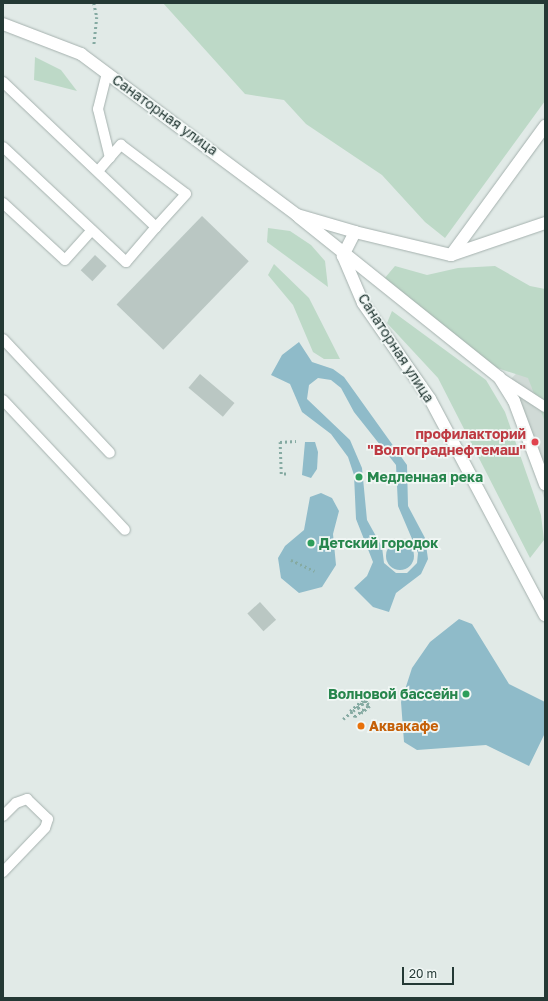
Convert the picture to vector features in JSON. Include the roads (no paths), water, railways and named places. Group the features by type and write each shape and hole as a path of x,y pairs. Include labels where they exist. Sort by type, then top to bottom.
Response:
{"street":[{"name":"Санаторная улица","path":"3,24 81,54 297,215 355,232 451,255"},
{"path":"451,255 545,126"},
{"path":"297,215 343,256 500,377 514,401 545,484"},
{"path":"451,255 545,223"},
{"path":"343,256 355,232"},
{"name":"Санаторная улица","path":"343,256 363,303 430,399 545,615"}],"lane":[{"path":"107,73 98,108 110,158"},
{"path":"3,82 156,227"},
{"path":"3,148 126,262 186,194 121,145 98,172"},
{"path":"3,203 65,260 92,230"},
{"path":"3,339 110,453"},
{"path":"500,377 545,407"},
{"path":"3,400 125,530"},
{"path":"3,816 16,803 27,799 48,819 45,828 3,872"}],"water":[{"name":"Медленная река","path":"299,342 312,362 333,369 344,377 407,465 408,506 425,538 428,559 421,574 396,593 389,612 373,607 354,588 367,576 373,562 356,519 354,475 348,457 331,434 302,412 290,384 271,375 282,355","holes":["318,378 331,380 341,388 354,412 396,465 398,506 418,553 417,563 407,573 396,573 384,563 382,547 367,520 362,468 350,440 307,399 309,385"]},
{"path":"305,442 315,442 318,452 317,469 311,478 302,475"},
{"name":"Детский городок","path":"321,493 332,498 339,511 333,534 336,565 322,587 299,593 281,578 278,558 285,546 304,530 310,497"},
{"path":"400,542 410,546 414,556 410,566 400,570 390,566 386,556 390,546"},
{"name":"Волновой бассейн","path":"459,619 472,624 509,684 545,702 545,733 529,766 486,745 417,750 404,742 401,702 412,668 430,642"}],"place":[{"name":"профилакторий \"Волгограднефтемаш\"","path":"535,442"},
{"name":"Медленная река","path":"359,477"},
{"name":"Детский городок","path":"311,543"},
{"name":"Волновой бассейн","path":"466,694"},
{"name":"Аквакафе","path":"361,726"}]}
